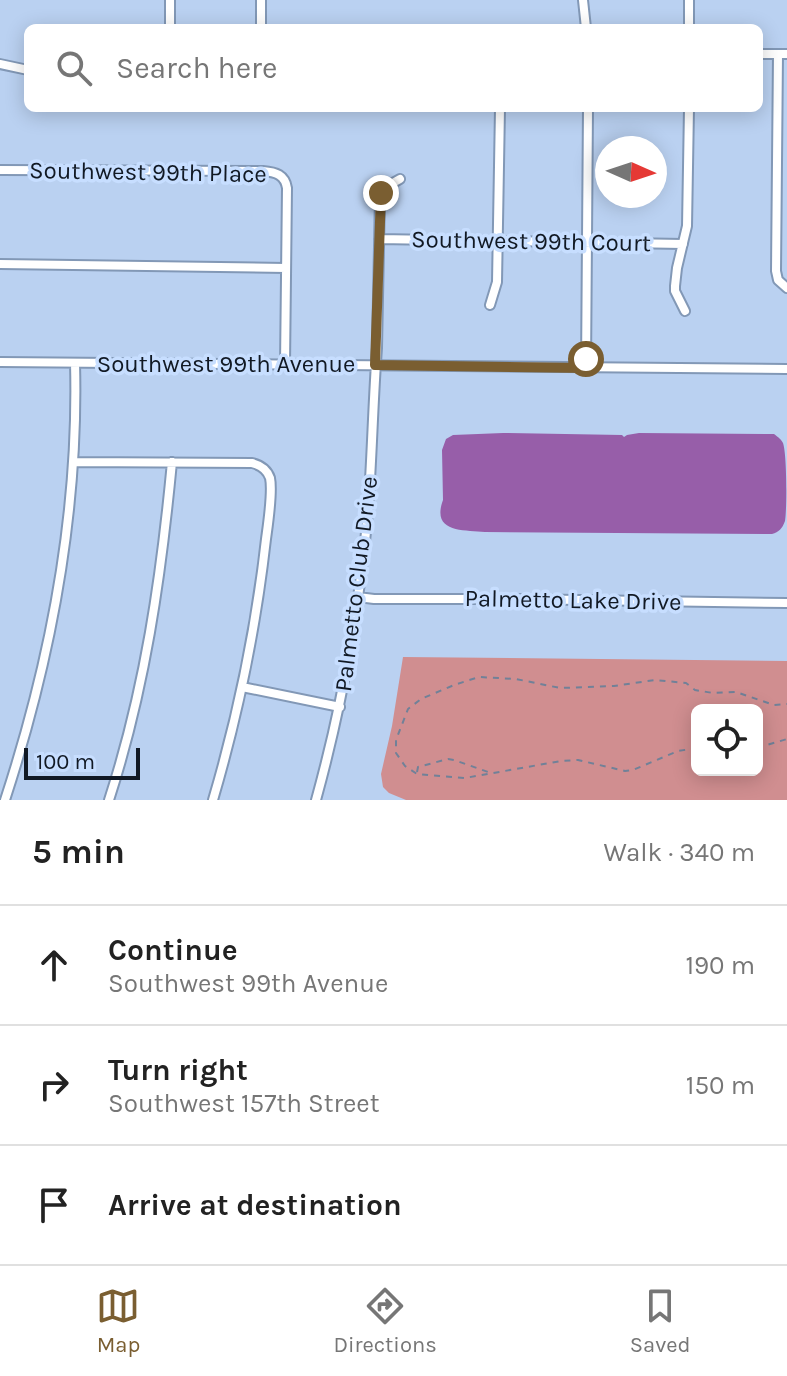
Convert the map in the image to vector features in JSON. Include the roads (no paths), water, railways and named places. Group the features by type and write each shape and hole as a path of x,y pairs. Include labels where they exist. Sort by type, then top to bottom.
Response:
{"street":[{"path":"170,0 170,24"},
{"path":"261,0 261,24"},
{"path":"583,0 586,24"},
{"path":"689,0 689,24"},
{"path":"782,54 776,271 778,280 785,286"},
{"path":"0,64 24,69"},
{"path":"490,305 497,282 500,112"},
{"path":"586,368 588,112"},
{"path":"685,311 675,291 688,218 689,112"},
{"name":"Southwest 99th Place","path":"0,170 268,171 280,175 287,188 286,268"},
{"name":"Palmetto Club Drive","path":"316,800 340,707 358,597 369,490 381,193 400,179"},
{"name":"Southwest 99th Court","path":"379,239 683,244"},
{"path":"0,264 286,268 285,365"},
{"name":"Southwest 99th Avenue","path":"0,362 787,369"},
{"path":"5,800 47,652 61,572 73,462 75,363"},
{"path":"73,462 252,463 268,474 268,515 258,605 242,687 213,800"},
{"path":"109,800 132,721 154,618 167,527 172,462"},
{"name":"Palmetto Lake Drive","path":"358,597 787,603"},
{"path":"242,687 340,707"}]}
